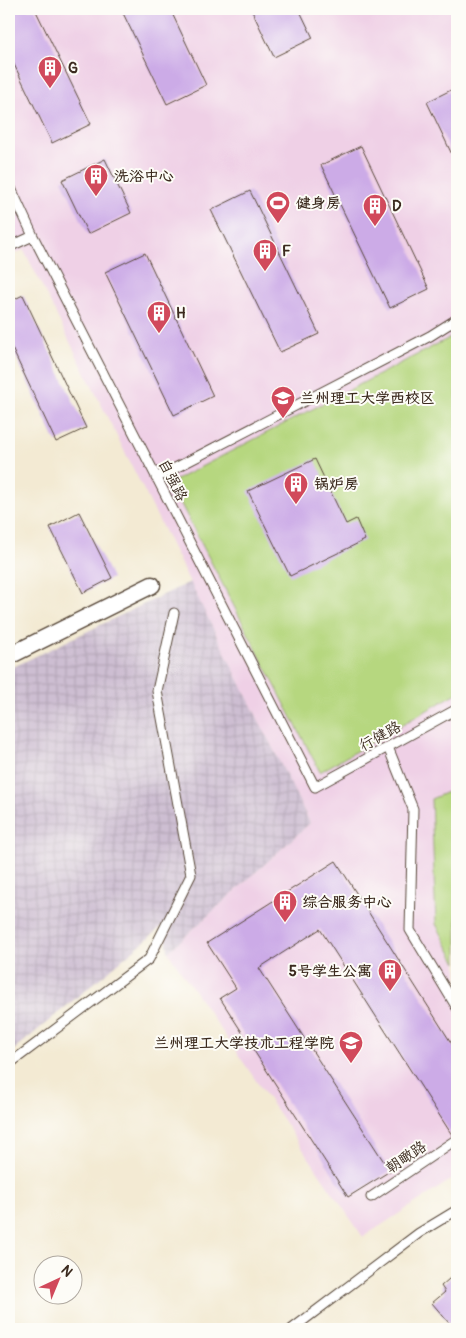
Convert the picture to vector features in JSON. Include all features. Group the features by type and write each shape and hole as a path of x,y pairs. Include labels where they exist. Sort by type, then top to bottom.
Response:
{"street":[{"path":"9,656 152,585"}],"lane":[{"name":"自强路","path":"9,184 33,236 315,787"},
{"path":"9,248 33,236"},
{"path":"156,478 430,336 457,319"},
{"path":"9,1064 149,959 192,875 157,691 174,613"},
{"name":"行健路","path":"315,787 457,709"},
{"path":"388,748 413,809 410,930 457,1008"},
{"name":"朝瞰路","path":"371,1197 457,1139"},
{"path":"292,1329 419,1233 457,1210"}],"shaded area":[{"name":"兰州理工大学西校区","path":"9,9 457,9 457,1176 363,1237 168,952 310,823 24,250 9,256"},
{"path":"190,582 310,823 168,952 165,924 9,1054 9,669"}],"green space":[{"path":"457,334 457,693 320,772 170,483"},
{"path":"457,788 457,963 436,924 431,799"}],"building":[{"name":"G","path":"9,9 35,9 91,124 52,143 9,54"},
{"path":"121,9 170,9 206,85 167,104"},
{"path":"251,9 299,9 313,38 274,57"},
{"path":"457,87 457,165 427,102"},
{"name":"D","path":"361,146 429,289 390,308 321,165"},
{"name":"洗浴中心","path":"105,159 131,213 88,234 62,180"},
{"name":"F","path":"250,191 319,334 280,352 211,210"},
{"name":"H","path":"145,253 213,396 174,415 105,272"},
{"path":"23,295 86,428 56,442 9,342 9,302"},
{"name":"锅炉房","path":"315,459 346,524 356,519 365,540 290,576 248,491"},
{"path":"79,512 112,578 83,593 50,527"},
{"path":"336,861 457,1052 457,1133 452,1135 320,929 259,968 390,1171 348,1197 220,998 236,988 207,943"},
{"path":"457,1272 457,1329 454,1329 432,1303 445,1292 441,1286"}],"place":[{"name":"G","path":"50,89"},
{"name":"洗浴中心","path":"96,197"},
{"name":"健身房","path":"278,224"},
{"name":"D","path":"375,227"},
{"name":"F","path":"265,272"},
{"name":"H","path":"159,334"},
{"name":"兰州理工大学西校区","path":"283,419"},
{"name":"锅炉房","path":"296,505"},
{"name":"综合服务中心","path":"285,923"},
{"name":"5号学生公寓","path":"390,992"},
{"name":"兰州理工大学技术工程学院","path":"351,1064"}]}
